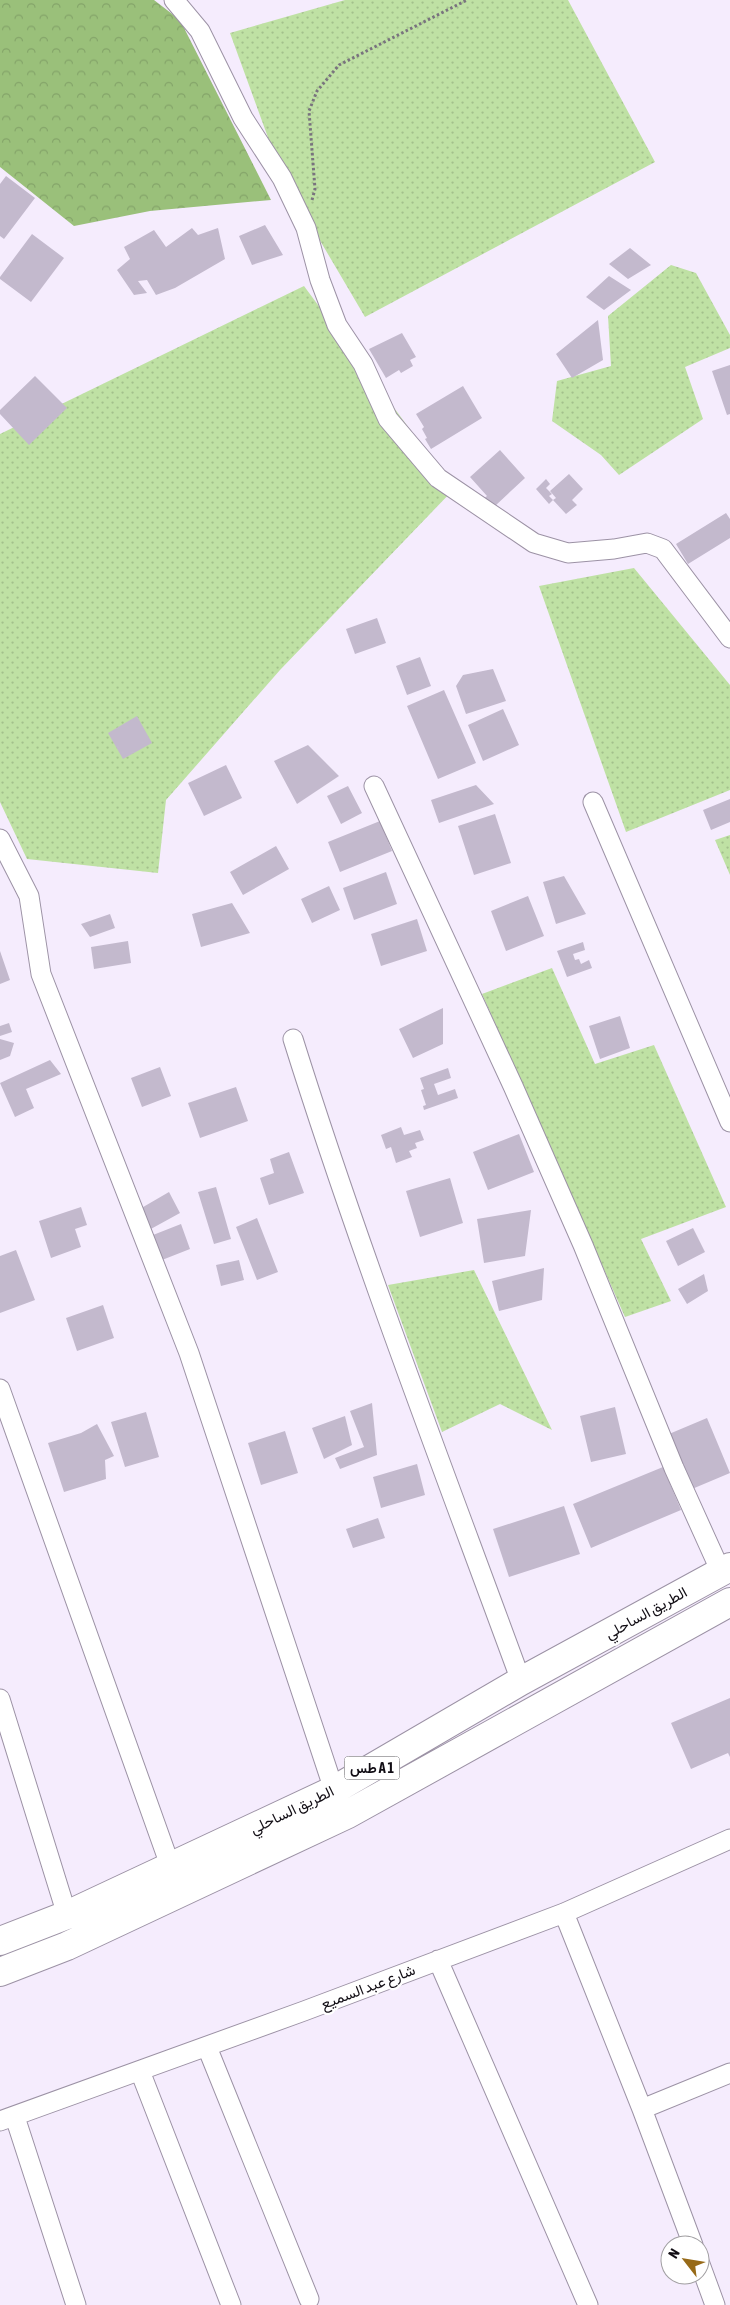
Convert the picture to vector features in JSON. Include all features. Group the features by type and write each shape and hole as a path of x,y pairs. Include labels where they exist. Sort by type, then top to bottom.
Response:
{"highway":[{"name":"الطريق الساحلي","path":"0,1941 67,1915 171,1868 334,1790 521,1681 726,1569"},
{"name":"الطريق الساحلي","path":"0,1972 67,1946 348,1814 730,1602"}],"street":[{"path":"174,0 200,31 242,118 282,178 306,228 320,280 337,325 363,364 388,419 438,478 534,543 568,553 614,549 647,543 663,549 730,638"},
{"path":"374,786 517,1094 583,1245 674,1468 726,1569"},
{"path":"593,802 730,1122"},
{"path":"0,839 29,896 41,974 189,1354 334,1790"},
{"path":"294,1039 325,1140 371,1272 521,1681"},
{"path":"0,1389 171,1868"},
{"path":"0,1699 67,1915"},
{"name":"شارع عبد السميع","path":"7,2119 207,2047 564,1913 730,1839"},
{"path":"564,1913 642,2109 689,2235"},
{"path":"438,1960 588,2305"},
{"path":"207,2047 309,2299"},
{"path":"140,2071 231,2305"},
{"path":"642,2109 730,2073"},
{"path":"7,2119 76,2305"},
{"path":"708,2285 715,2305"}],"path":[{"path":"306,228 315,189 309,111 317,91 339,65 467,0"}],"green space":[{"path":"0,0 154,0 180,20 271,200 150,211 74,226 0,167"},
{"path":"345,0 568,0 655,162 365,317 282,176 230,33"},
{"path":"671,265 696,273 730,335 730,348 685,367 703,419 619,475 601,455 552,421 557,381 611,366 608,316"},
{"path":"304,286 454,489 280,670 166,800 158,873 27,859 0,802 0,434"},
{"path":"634,568 730,685 730,790 626,832 539,586"},
{"path":"730,835 730,875 715,840"},
{"path":"552,968 595,1064 654,1045 726,1207 641,1239 671,1301 625,1317 482,994"},
{"path":"474,1270 552,1430 500,1404 442,1432 388,1285"}],"building":[{"path":"6,176 35,198 4,239 0,236 0,184"},
{"path":"265,225 283,255 252,265 239,236"},
{"path":"192,228 198,235 218,228 225,259 175,288 156,295 147,280 138,281 147,293 134,295 117,270 130,259 124,247 154,230 166,247"},
{"path":"32,234 64,258 31,302 0,279 0,277"},
{"path":"630,248 651,265 628,279 609,264"},
{"path":"609,276 631,290 604,310 586,297"},
{"path":"598,320 603,360 572,378 556,354"},
{"path":"402,333 416,357 410,360 413,366 401,373 399,370 386,378 369,349"},
{"path":"730,365 730,414 727,415 712,371"},
{"path":"35,376 67,408 29,445 0,414 0,410"},
{"path":"463,386 482,418 431,449 425,439 427,438 422,429 424,427 416,414"},
{"path":"500,450 525,478 495,506 492,503 489,506 483,499 487,496 470,477"},
{"path":"569,474 583,489 572,500 577,505 566,514 553,500 556,498 550,491"},
{"path":"546,479 550,484 546,488 552,494 549,496 553,500 549,504 536,489"},
{"path":"726,513 730,519 730,538 688,564 676,544"},
{"path":"377,618 386,643 355,654 346,629"},
{"path":"420,657 431,686 407,695 396,666"},
{"path":"493,669 506,701 466,714 456,686 463,675"},
{"path":"444,690 476,763 438,779 407,706"},
{"path":"503,709 519,745 483,761 468,725"},
{"path":"137,716 152,743 123,759 108,733"},
{"path":"308,745 339,776 297,804 274,761"},
{"path":"226,765 242,798 204,816 188,783"},
{"path":"476,785 494,804 439,823 431,800"},
{"path":"348,786 362,813 341,824 327,796"},
{"path":"730,799 730,822 711,830 703,810"},
{"path":"495,814 511,863 474,875 458,826"},
{"path":"380,821 392,851 340,872 328,842"},
{"path":"276,846 289,869 243,895 230,872"},
{"path":"386,872 397,904 354,920 343,888"},
{"path":"564,876 586,914 556,924 543,882"},
{"path":"329,886 340,910 312,923 301,899"},
{"path":"528,896 544,936 506,951 491,911"},
{"path":"232,903 250,933 201,947 192,914"},
{"path":"110,914 115,928 90,937 81,924"},
{"path":"417,919 427,951 381,966 371,934"},
{"path":"128,941 131,963 94,969 91,947"},
{"path":"583,942 585,950 573,954 575,960 579,959 581,964 589,960 592,968 567,977 557,951"},
{"path":"0,951 10,980 0,984"},
{"path":"443,1008 443,1044 413,1058 399,1029"},
{"path":"620,1016 630,1048 600,1059 589,1026"},
{"path":"9,1023 12,1032 0,1036 0,1026"},
{"path":"0,1039 14,1043 10,1056 0,1060"},
{"path":"50,1060 61,1074 26,1089 34,1108 15,1117 0,1083"},
{"path":"160,1067 171,1096 142,1107 131,1078"},
{"path":"448,1068 451,1078 434,1084 438,1095 455,1089 458,1098 424,1110 423,1106 426,1105 421,1090 424,1089 420,1078"},
{"path":"236,1087 248,1121 200,1138 188,1103"},
{"path":"401,1127 404,1135 420,1130 424,1140 415,1143 417,1148 409,1151 412,1157 396,1163 391,1147 386,1149 381,1135"},
{"path":"519,1134 534,1172 488,1190 473,1152"},
{"path":"289,1152 304,1193 269,1205 260,1178 274,1173 270,1159"},
{"path":"450,1178 463,1223 420,1237 406,1191"},
{"path":"216,1187 231,1239 214,1244 198,1192"},
{"path":"169,1192 180,1213 149,1230 138,1210"},
{"path":"81,1207 87,1225 75,1229 81,1247 51,1258 39,1221"},
{"path":"531,1210 525,1256 484,1263 477,1219"},
{"path":"257,1218 278,1272 257,1280 236,1227"},
{"path":"181,1224 190,1249 162,1260 153,1235"},
{"path":"693,1228 705,1252 678,1266 666,1241"},
{"path":"16,1250 35,1300 0,1313 0,1256"},
{"path":"239,1260 244,1280 221,1286 216,1265"},
{"path":"544,1268 542,1300 499,1311 492,1281"},
{"path":"704,1274 708,1291 687,1304 678,1289"},
{"path":"103,1305 114,1338 77,1351 66,1318"},
{"path":"372,1403 377,1455 340,1469 335,1458 364,1447 350,1411"},
{"path":"615,1407 626,1454 591,1462 580,1416"},
{"path":"146,1412 159,1457 125,1467 111,1422"},
{"path":"345,1416 352,1445 324,1459 312,1428"},
{"path":"707,1418 730,1473 692,1489 669,1434"},
{"path":"97,1424 114,1456 105,1460 106,1479 64,1492 48,1443 81,1433"},
{"path":"285,1431 298,1473 261,1485 248,1443"},
{"path":"417,1464 425,1495 381,1508 373,1477"},
{"path":"663,1467 681,1510 591,1548 573,1504"},
{"path":"564,1506 580,1554 509,1577 493,1529"},
{"path":"378,1518 385,1538 353,1548 346,1529"},
{"path":"730,1698 730,1757 728,1753 691,1769 671,1723"}]}
